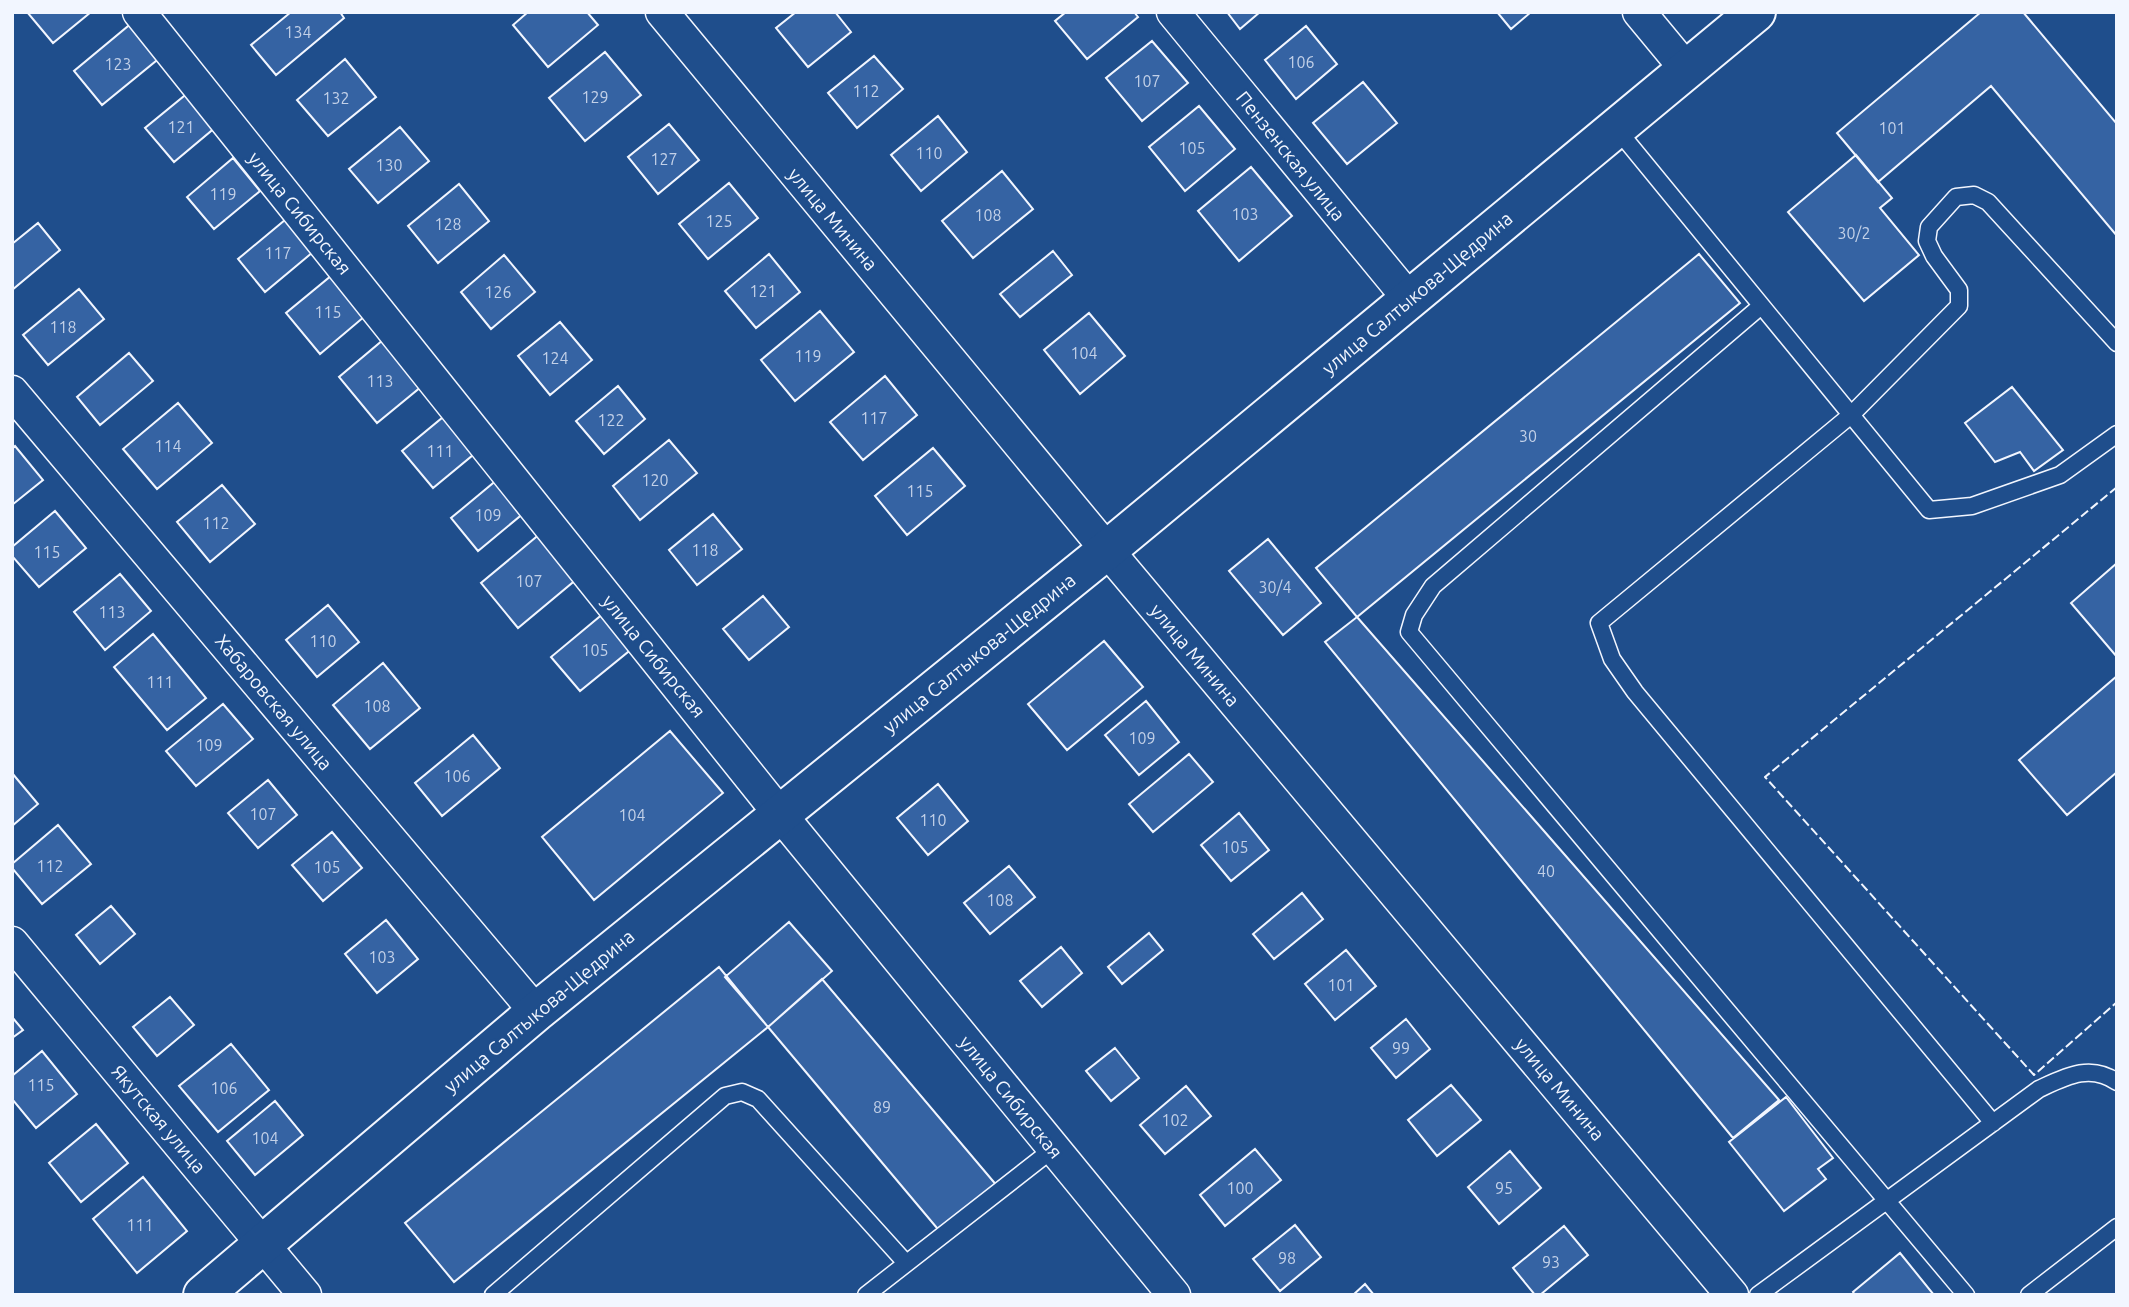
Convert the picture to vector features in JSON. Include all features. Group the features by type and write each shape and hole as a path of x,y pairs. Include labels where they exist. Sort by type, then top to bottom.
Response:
{"street":[{"name":"улица Сибирская","path":"139,12 779,813 1174,1295"},
{"name":"улица Минина","path":"662,12 1107,550 1732,1295"},
{"name":"Пензенская улица","path":"1173,12 1410,300"},
{"path":"1639,12 1687,70"},
{"name":"улица Салтыкова-Щедрина","path":"204,1295 536,1012 1107,550 1756,12"},
{"name":"Хабаровская улица","path":"12,392 536,1012"},
{"name":"Якутская улица","path":"12,943 305,1295"}],"lane":[{"path":"1616,128 1928,510 1972,506 2060,475 2117,434"},
{"path":"1993,1123 1635,692 1612,659 1599,623 1851,415 1959,306 1959,290 1934,257 1927,241 1929,227 1956,197 1973,195 1988,202 2117,343"},
{"path":"1761,306 1433,586 1413,615 1409,632 1966,1295"},
{"path":"1758,1295 2039,1089 2076,1072 2109,1076 2117,1082"},
{"path":"493,1295 725,1097 742,1092 758,1098 906,1263"},
{"path":"866,1295 1054,1149"},
{"path":"2029,1295 2117,1227"}],"building":[{"path":"27,12 91,12 53,43"},
{"path":"291,12 340,12 344,18 276,75 251,45"},
{"path":"528,12 587,12 598,25 548,67 513,25"},
{"path":"796,12 835,12 851,32 808,67 776,28"},
{"path":"1066,12 1134,12 1138,17 1087,59 1055,21"},
{"path":"1227,12 1260,12 1240,29"},
{"path":"1497,12 1531,12 1511,29"},
{"path":"1981,12 2023,12 2117,124 2117,236 1991,86 1878,182 1837,133"},
{"path":"133,22 162,56 102,105 74,71"},
{"path":"1306,26 1337,64 1296,99 1265,60"},
{"path":"1152,41 1188,83 1142,121 1106,78"},
{"path":"605,52 641,95 585,141 549,98"},
{"path":"874,56 903,89 857,128 828,93"},
{"path":"345,59 376,97 328,136 297,100"},
{"path":"1363,82 1397,123 1347,164 1313,123"},
{"path":"189,92 217,126 174,162 145,128"},
{"path":"1199,106 1235,149 1185,191 1149,147"},
{"path":"938,116 967,152 921,191 891,155"},
{"path":"669,124 699,160 658,194 628,157"},
{"path":"400,127 429,161 378,203 349,169"},
{"path":"1856,155 1892,198 1880,208 1919,255 1864,301 1788,212"},
{"path":"233,158 260,191 214,229 187,197"},
{"path":"1251,167 1292,216 1239,261 1198,211"},
{"path":"1002,171 1033,209 973,258 942,221"},
{"path":"729,183 758,218 708,259 679,224"},
{"path":"459,184 489,221 438,263 408,226"},
{"path":"291,215 319,247 265,292 238,259"},
{"path":"38,223 60,250 12,290 12,244"},
{"path":"1053,251 1072,275 1020,317 1000,294"},
{"path":"769,254 800,292 756,328 725,291"},
{"path":"1699,254 1740,303 1357,617 1316,568"},
{"path":"504,255 535,292 491,329 461,292"},
{"path":"337,271 371,311 320,354 286,313"},
{"path":"79,289 104,319 48,365 23,335"},
{"path":"820,311 854,352 795,401 761,360"},
{"path":"1089,313 1125,356 1080,394 1044,350"},
{"path":"560,322 592,360 550,395 518,356"},
{"path":"383,340 422,386 377,423 339,377"},
{"path":"129,353 153,381 100,425 77,397"},
{"path":"885,376 917,415 863,460 830,422"},
{"path":"618,386 645,419 604,454 576,421"},
{"path":"2012,387 2063,450 2034,471 2020,452 1995,462 1965,423"},
{"path":"178,403 212,443 157,489 123,449"},
{"path":"448,413 479,450 433,488 402,451"},
{"path":"669,440 697,473 640,520 613,486"},
{"path":"15,446 43,480 12,505 12,449"},
{"path":"933,448 965,486 907,535 875,496"},
{"path":"498,479 525,512 478,551 451,518"},
{"path":"222,485 255,524 210,562 177,522"},
{"path":"55,511 86,548 39,587 12,556 12,547"},
{"path":"713,514 742,549 697,585 669,550"},
{"path":"541,533 578,578 518,628 481,583"},
{"path":"1268,539 1321,603 1283,635 1229,571"},
{"path":"2117,563 2117,657 2071,603"},
{"path":"120,574 151,611 105,650 74,612"},
{"path":"763,596 789,627 749,660 723,629"},
{"path":"328,605 359,642 317,677 286,640"},
{"path":"610,608 639,643 580,691 551,657"},
{"path":"1357,617 1779,1100 1733,1138 1325,642"},
{"path":"153,634 206,698 167,730 114,667"},
{"path":"1104,641 1143,687 1067,750 1028,704"},
{"path":"383,663 420,708 370,749 333,705"},
{"path":"2117,676 2117,772 2067,815 2019,760"},
{"path":"1146,701 1179,742 1139,775 1105,735"},
{"path":"223,704 253,739 196,786 166,751"},
{"path":"670,731 723,793 594,900 542,837"},
{"path":"473,735 500,768 442,816 415,783"},
{"path":"1189,754 1213,782 1153,832 1129,804"},
{"path":"12,773 38,804 12,826"},
{"path":"268,780 297,815 258,848 228,813"},
{"path":"938,784 968,821 928,855 897,818"},
{"path":"1239,813 1269,850 1231,881 1201,845"},
{"path":"58,825 91,864 42,904 12,868 12,864"},
{"path":"332,832 362,868 323,901 292,865"},
{"path":"1009,866 1035,897 990,934 964,903"},
{"path":"1302,893 1323,919 1274,959 1253,934"},
{"path":"111,906 135,934 100,964 76,935"},
{"path":"386,920 418,959 377,993 345,954"},
{"path":"789,922 832,971 768,1027 725,977"},
{"path":"1149,933 1163,950 1122,984 1108,967"},
{"path":"1061,947 1082,973 1042,1007 1020,981"},
{"path":"1346,950 1376,986 1335,1020 1305,984"},
{"path":"719,967 768,1027 454,1282 405,1223"},
{"path":"822,979 998,1187 942,1234 768,1027"},
{"path":"170,997 194,1025 157,1056 133,1027"},
{"path":"12,1017 23,1030 12,1038"},
{"path":"1406,1019 1430,1049 1396,1078 1371,1048"},
{"path":"231,1044 269,1090 218,1132 179,1086"},
{"path":"1115,1048 1139,1078 1111,1101 1086,1071"},
{"path":"42,1051 77,1094 36,1128 12,1099 12,1076"},
{"path":"1451,1085 1481,1120 1437,1156 1408,1120"},
{"path":"1186,1086 1211,1116 1165,1154 1140,1125"},
{"path":"1786,1097 1833,1158 1818,1169 1826,1179 1784,1211 1729,1142"},
{"path":"275,1101 303,1135 255,1175 227,1141"},
{"path":"96,1124 128,1163 81,1202 49,1163"},
{"path":"1255,1149 1281,1180 1225,1226 1200,1195"},
{"path":"1510,1151 1541,1188 1499,1224 1468,1187"},
{"path":"143,1177 187,1231 137,1273 93,1219"},
{"path":"1295,1225 1321,1257 1280,1291 1253,1259"},
{"path":"1564,1226 1588,1255 1540,1295 1535,1295 1513,1268"},
{"path":"1900,1253 1934,1295 1855,1295 1853,1292"},
{"path":"1365,1284 1374,1295 1353,1295"}],"fence":[{"path":"2117,487 1765,777 2034,1075 2117,1002"}]}
